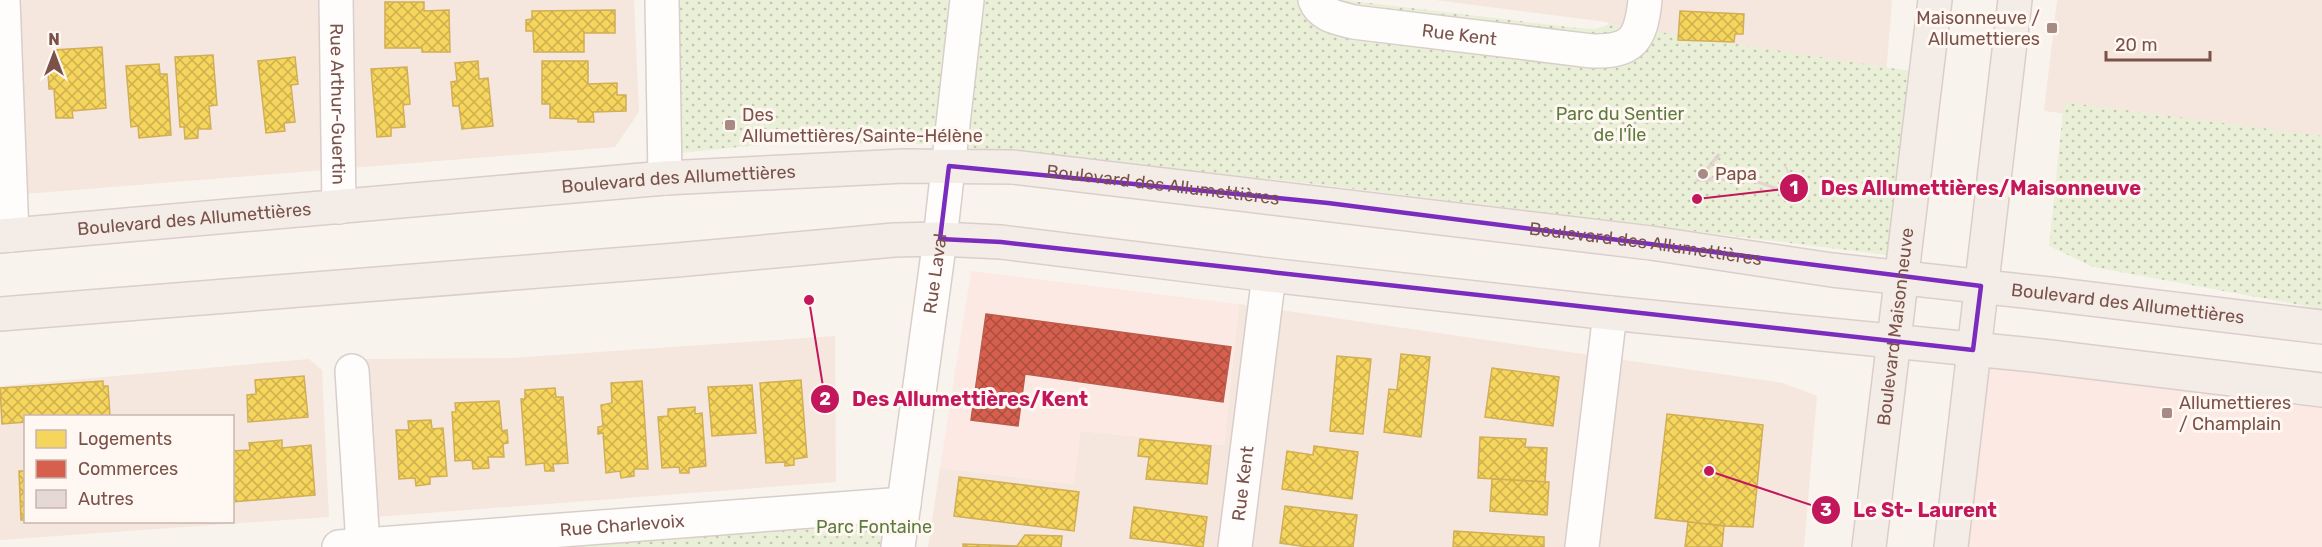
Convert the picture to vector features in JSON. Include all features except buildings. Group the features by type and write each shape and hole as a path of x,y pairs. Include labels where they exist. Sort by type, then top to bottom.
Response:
{"main road":[{"name":"Boulevard Maisonneuve","path":"1869,547 1935,0"},
{"path":"1951,547 2015,0"},
{"name":"Boulevard des Allumettières","path":"6,235 665,178 904,166 1012,167 1651,243 1832,270 2322,327"},
{"path":"0,314 677,260 894,240 940,239 1001,242 1269,275 1973,350 2322,390"}],"street":[{"path":"3,0 6,235"},
{"name":"Rue Arthur-Guertin","path":"336,0 339,207"},
{"path":"662,0 665,178"},
{"name":"Rue Laval","path":"898,547 940,239 967,0"},
{"name":"Rue Kent","path":"1315,0 1317,6 1332,17 1353,22 1611,52 1624,47 1637,37 1643,21 1645,0"},
{"name":"Rue Kent","path":"1235,547 1269,275"},
{"path":"1582,547 1610,313"},
{"path":"351,546 352,371"},
{"name":"Rue Charlevoix","path":"351,546 904,504"}],"highlighted area":[{"path":"949,166 1328,203 1981,286 1973,350 1001,242 940,239"}],"shaded area":[{"path":"0,0 634,0 639,112 615,147 0,196"},
{"path":"1435,0 1892,0 1885,88 1646,50 1607,22"},
{"path":"2057,0 2322,0 2322,147 2044,111"},
{"path":"971,271 1239,304 1224,445 1080,431 1074,484 940,468"},
{"path":"1239,304 1783,383 1817,396 1804,547 928,547 940,468 1074,484 1080,431 1224,445"},
{"path":"835,336 836,482 375,517 358,359 511,358"},
{"path":"1987,356 2322,393 2322,547 1965,547"},
{"path":"309,359 322,370 329,517 0,540 0,386"}],"green space":[{"name":"Parc du Sentier de l'Île","path":"648,0 1344,0 1577,28 1597,29 1609,24 1910,71 1887,255 1307,183 936,144 768,144 650,156"},
{"path":"2064,102 2322,136 2322,309 2093,267 2049,246"},
{"name":"Parc Fontaine","path":"904,504 898,547 339,547"}],"place":[{"name":"Maisonneuve / Allumettieres","path":"2052,28"},
{"name":"Des Allumettières/Sainte-Hélène","path":"730,125"},
{"name":"Papa","path":"1703,174"},
{"name":"Des Allumettières/Maisonneuve","path":"1697,199"},
{"name":"Des Allumettières/Kent","path":"809,300"},
{"name":"Allumettieres / Champlain","path":"2167,413"},
{"name":"Le St- Laurent","path":"1709,471"}]}
